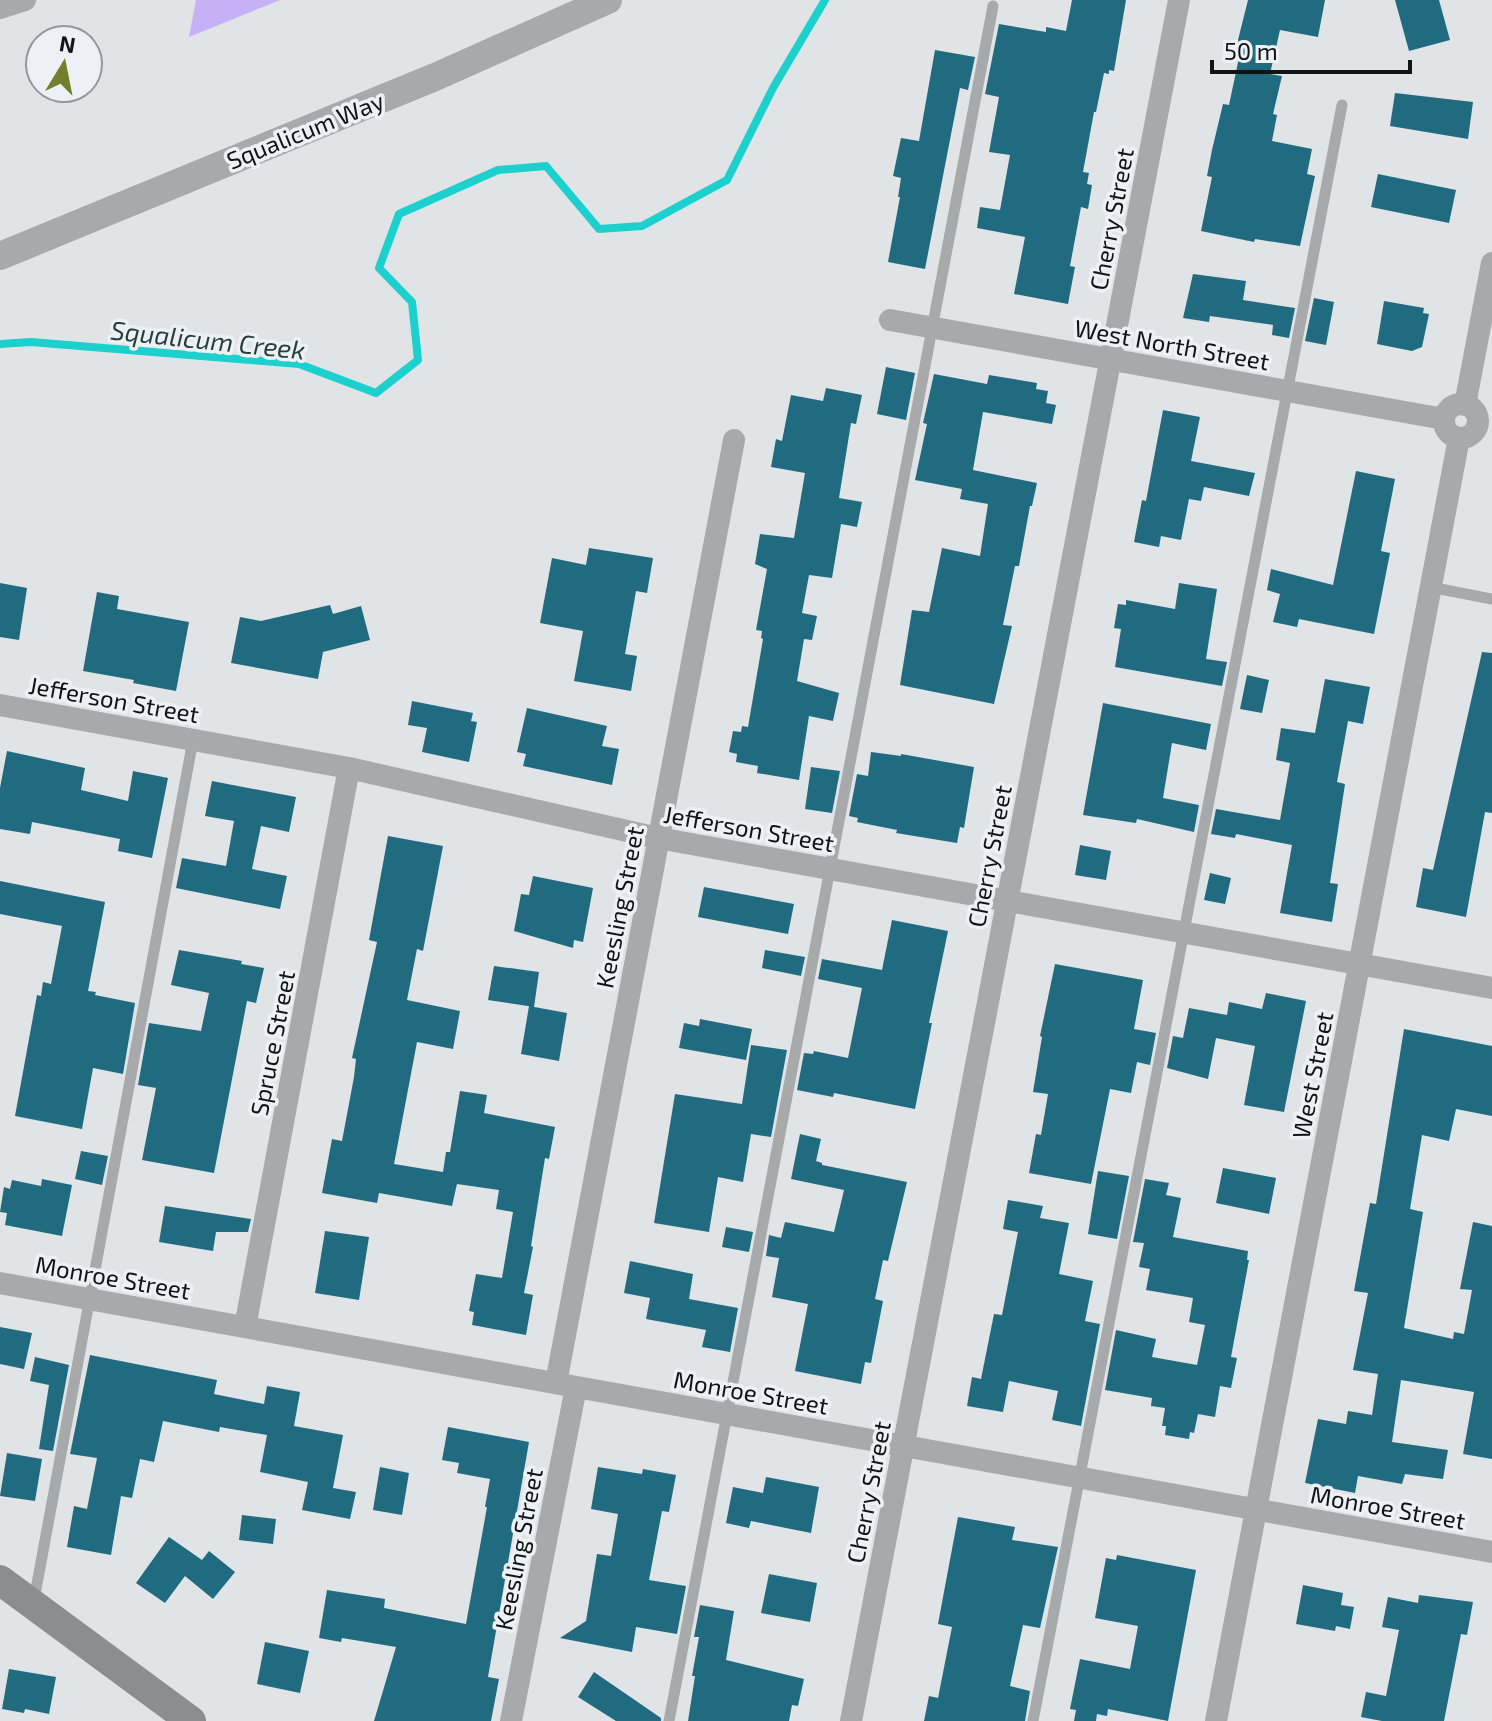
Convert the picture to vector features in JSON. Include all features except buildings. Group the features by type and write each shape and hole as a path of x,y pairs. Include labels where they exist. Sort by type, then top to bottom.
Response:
{"main road":[{"path":"0,1580 191,1721"}],"street":[{"path":"0,8 25,0"},
{"name":"Squalicum Way","path":"0,256 435,77 608,0"},
{"name":"Cherry Street","path":"851,1721 1179,0"},
{"path":"1465,405 1492,263"},
{"name":"West North Street","path":"890,320 1444,419"},
{"path":"1465,405 1485,426 1459,438 1446,429 1444,419 1450,408 1465,405"},
{"name":"West Street","path":"1216,1721 1459,438"},
{"name":"Keesling Street","path":"511,1721 658,838 734,440"},
{"name":"Jefferson Street","path":"0,705 349,768 658,838 1492,988"},
{"name":"Spruce Street","path":"245,1327 349,768"},
{"name":"Monroe Street","path":"0,1283 1492,1552"}],"lane":[{"path":"669,1721 993,6"},
{"path":"1033,1721 1342,105"},
{"path":"1430,587 1492,599"},
{"path":"33,1604 193,740"}],"shaded area":[{"path":"196,0 280,0 189,37"}],"waterway":[{"name":"Squalicum Creek","path":"0,344 31,342 299,364 376,393 418,360 412,302 379,268 399,214 498,170 546,166 599,229 642,226 727,180 773,88 825,0"}]}
